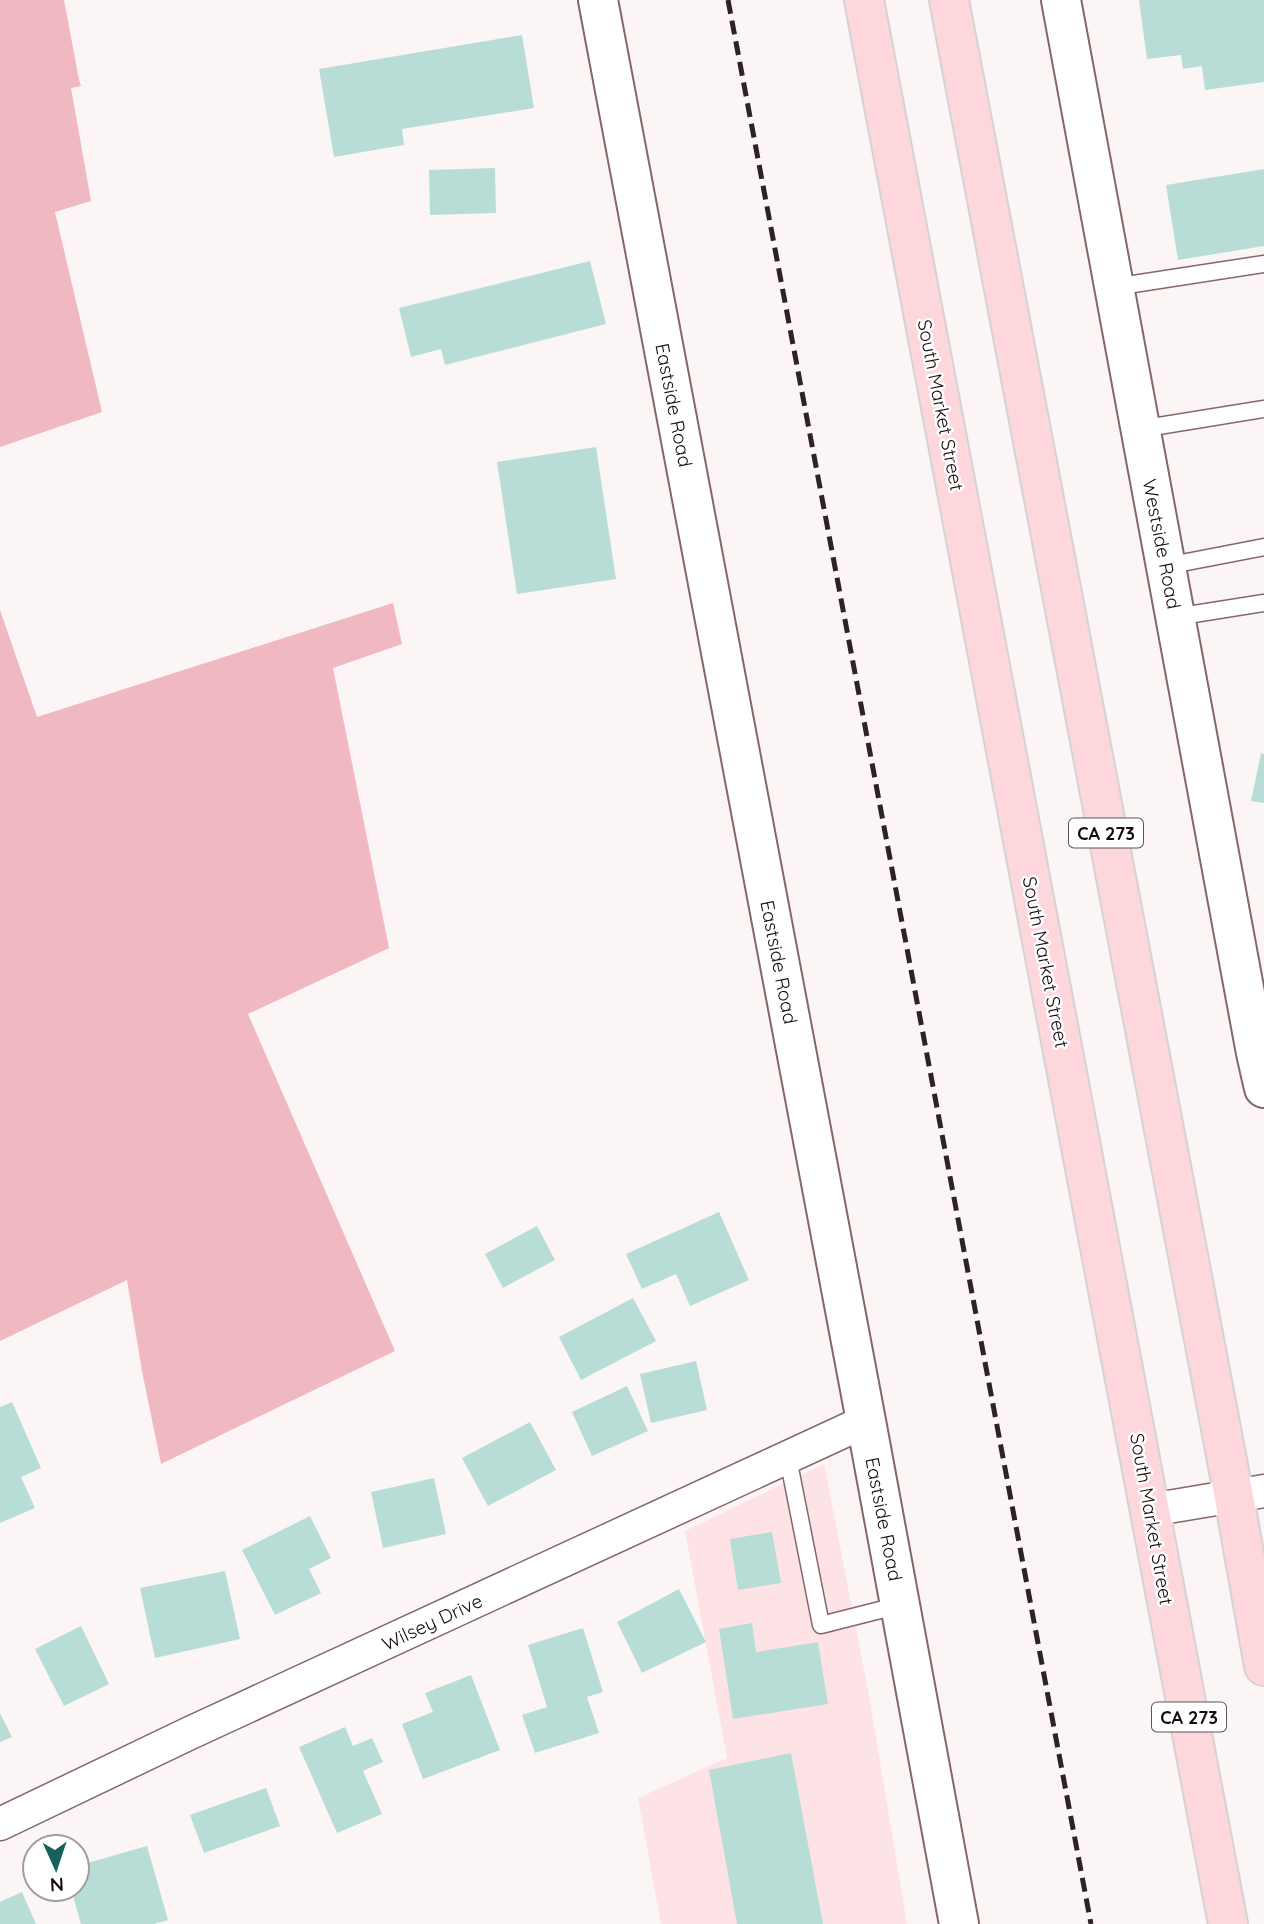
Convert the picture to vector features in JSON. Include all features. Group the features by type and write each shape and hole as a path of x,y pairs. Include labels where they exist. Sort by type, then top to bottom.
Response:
{"main road":[{"name":"South Market Street","path":"864,0 1228,1924"},
{"name":"CA 273","path":"949,0 1165,1145 1249,1494 1264,1666"}],"street":[{"name":"Eastside Road","path":"598,0 959,1924"},
{"name":"Westside Road","path":"1060,0 1264,1088"},
{"name":"Wilsey Drive","path":"0,1825 190,1733 866,1422"},
{"path":"1150,1510 1249,1494"}],"lane":[{"path":"1114,287 1264,264"},
{"path":"1140,429 1264,410"},
{"path":"1166,566 1264,547"},
{"path":"1175,617 1264,603"},
{"path":"788,1458 821,1625 900,1605"}],"shaded area":[{"path":"0,0 64,0 81,86 71,88 91,201 55,212 102,412 0,447"},
{"path":"393,603 402,644 333,668 389,948 248,1014 395,1351 161,1464 127,1280 0,1341 0,610 37,717"},
{"path":"824,1464 869,1695 907,1924 661,1924 638,1798 727,1758 685,1531"}],"building":[{"path":"1139,0 1264,0 1264,82 1205,90 1202,66 1183,69 1181,55 1147,59"},
{"path":"522,35 534,108 402,129 404,145 334,157 319,69"},
{"path":"495,168 496,213 430,215 429,170"},
{"path":"1264,169 1264,246 1178,260 1166,185"},
{"path":"590,261 606,324 445,365 441,349 411,357 399,308"},
{"path":"596,447 616,579 517,594 497,462"},
{"path":"1261,753 1264,754 1264,803 1251,801"},
{"path":"719,1212 749,1280 690,1306 676,1274 642,1289 626,1254"},
{"path":"537,1226 555,1260 503,1288 485,1254"},
{"path":"633,1298 656,1341 581,1380 559,1337"},
{"path":"696,1361 707,1410 651,1423 640,1374"},
{"path":"627,1386 648,1431 592,1456 572,1412"},
{"path":"12,1402 41,1468 21,1477 35,1508 0,1523 0,1407"},
{"path":"530,1422 556,1470 488,1506 462,1458"},
{"path":"434,1478 446,1534 383,1548 371,1492"},
{"path":"310,1516 331,1558 309,1569 321,1593 275,1615 242,1550"},
{"path":"772,1532 781,1583 738,1590 730,1539"},
{"path":"225,1571 240,1639 155,1658 140,1588"},
{"path":"679,1589 706,1642 642,1673 617,1622"},
{"path":"752,1623 756,1652 818,1642 828,1704 733,1719 719,1629"},
{"path":"81,1626 109,1684 64,1706 35,1649"},
{"path":"583,1628 603,1692 587,1697 599,1733 535,1753 522,1715 547,1707 528,1645"},
{"path":"471,1675 500,1750 423,1779 402,1724 433,1712 425,1693"},
{"path":"0,1713 12,1737 0,1742"},
{"path":"345,1727 353,1746 372,1738 383,1762 363,1771 382,1814 337,1833 299,1747"},
{"path":"791,1753 823,1924 737,1924 709,1770"},
{"path":"266,1788 280,1826 204,1853 190,1815"},
{"path":"147,1846 168,1920 154,1924 81,1924 75,1903 91,1903 91,1862"},
{"path":"21,1892 21,1903 27,1903 36,1924 0,1924 0,1902"}],"railway":[{"path":"728,0 1091,1924"}]}
